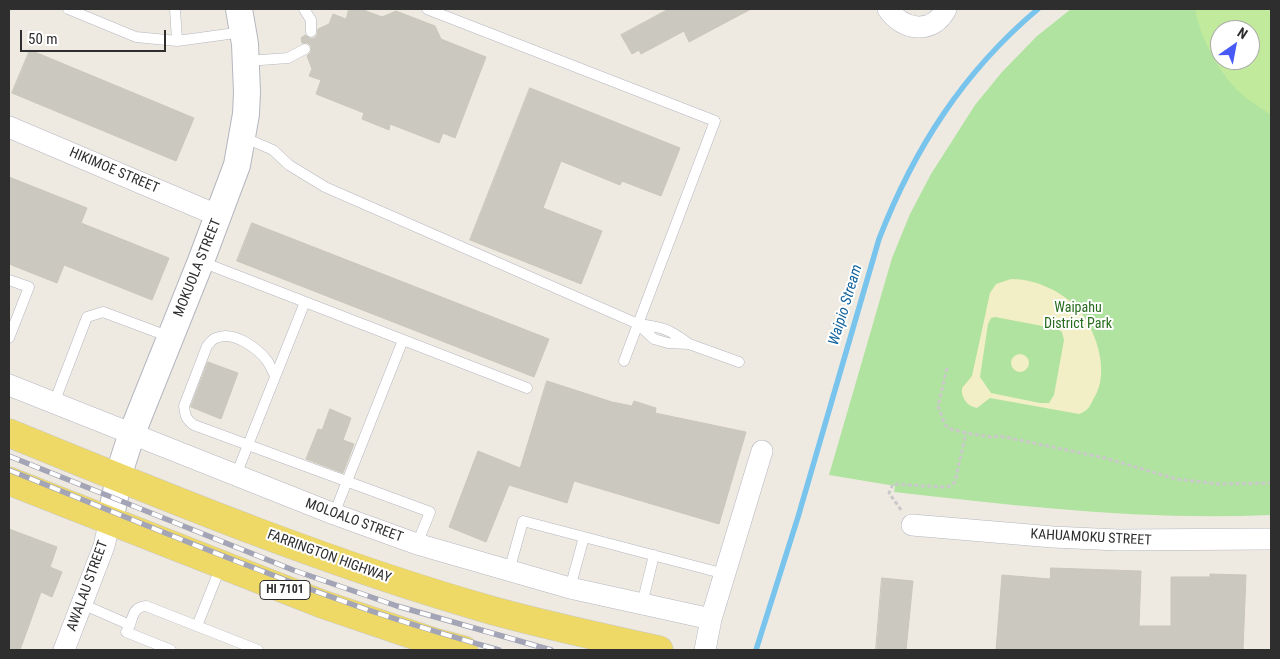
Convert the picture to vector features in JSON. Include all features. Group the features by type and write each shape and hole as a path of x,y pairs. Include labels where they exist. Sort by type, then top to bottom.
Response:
{"main road":[{"name":"FARRINGTON HIGHWAY","path":"9,433 119,478 343,563 495,611 660,650"},
{"name":"HI 7101","path":"9,481 433,646 464,650"}],"street":[{"path":"888,9 893,17 902,24 911,27 931,24 939,19 946,9"},
{"name":"MOKUOLA STREET","path":"110,520 119,478 132,433 219,216 237,165 246,114 247,61 241,15"},
{"name":"HIKIMOE STREET","path":"9,127 219,216"},
{"name":"MOLOALO STREET","path":"9,385 334,514 417,544 570,588 711,619"},
{"path":"705,650 711,619 762,451"},
{"name":"AWALAU STREET","path":"64,650 104,546 110,520"},
{"name":"KAHUAMOKU STREET","path":"912,526 1118,540 1271,539"}],"lane":[{"path":"68,9 136,37 177,41 241,15"},
{"path":"175,9 177,41"},
{"path":"304,9 311,20 311,32"},
{"path":"427,9 716,122 624,361"},
{"path":"247,61 288,58 305,49"},
{"path":"243,138 273,150 289,165 325,187 638,324 658,326 672,331 689,344 739,362"},
{"path":"201,261 527,388"},
{"path":"9,280 29,288 9,338"},
{"path":"236,475 305,302"},
{"path":"54,403 87,316 103,312 170,337"},
{"path":"275,376 267,361 257,350 230,336 214,338 207,346 184,406 185,415 188,421 194,424 430,512 417,544"},
{"path":"334,514 404,340"},
{"path":"509,571 523,521 725,574"},
{"path":"570,588 584,537"},
{"path":"642,604 654,556"},
{"path":"197,626 221,565"},
{"path":"82,604 130,625"},
{"path":"171,650 126,632 135,610 139,606 146,606 197,626 242,647 258,650"}],"path":[{"path":"947,368 938,406 945,424 951,429 991,437 1000,436 1105,458 1176,479 1219,484 1271,484"},
{"path":"912,526 889,492 893,484 950,486 957,476 966,432"}],"green space":[{"name":"Waipahu District Park","path":"1071,9 1271,9 1271,515 1177,516 1035,507 894,492 895,486 829,475 892,258 910,214 931,174 975,105 1002,72 1037,36"},
{"path":"1195,9 1271,9 1271,115 1237,90 1221,70 1260,70 1260,20 1210,20 1210,52"}],"sand":[{"path":"1011,279 1040,284 1066,298 1080,311 1092,330 1101,365 1099,388 1087,410 1079,414 990,398 977,408 965,401 962,388 972,376 990,293 996,284","holes":["995,317 1058,329 1062,332 1064,340 1054,395 1049,403 1040,403 991,393 980,377 988,324 991,318"]},
{"path":"1020,354 1026,357 1029,363 1026,369 1020,372 1014,369 1011,363 1014,357"}],"building":[{"path":"349,9 361,9 382,17 396,11 435,26 441,39 486,57 455,138 443,133 439,143 390,124 389,130 362,119 364,113 316,94 321,80 309,76 312,69 307,56 311,52 311,46 308,43 302,43 301,38 305,35 311,39 315,38 318,29 329,24 333,14 346,19"},
{"path":"669,9 751,9 689,42 684,31 641,54 639,50 632,54 621,35"},
{"path":"30,50 194,118 176,161 12,93"},
{"path":"530,88 680,148 661,196 622,181 620,185 561,161 543,208 602,231 581,284 470,240"},
{"path":"9,177 87,208 81,223 169,258 152,300 64,265 57,283 9,264"},
{"path":"252,223 549,339 534,377 237,261"},
{"path":"208,362 238,373 221,419 191,407"},
{"path":"547,381 612,402 632,406 634,401 656,408 655,413 746,432 719,524 574,481 567,503 509,485 486,542 449,527 478,451 520,468"},
{"path":"330,409 351,418 343,440 354,444 343,473 306,459 318,429 322,430"},
{"path":"9,529 57,547 50,567 62,572 52,597 41,592 20,650 9,650"},
{"path":"1051,568 1141,571 1139,626 1171,626 1171,577 1210,577 1210,574 1246,575 1243,650 996,650 1002,575 1050,579"},
{"path":"882,578 913,581 906,650 876,650"}],"waterway":[{"name":"Waipio Stream","path":"756,650 798,517 879,239 893,206 925,143 964,86 986,59 1038,9"}],"railway":[{"path":"9,456 293,570 397,606 551,650"},
{"path":"9,470 298,585 439,633 499,650"}]}
